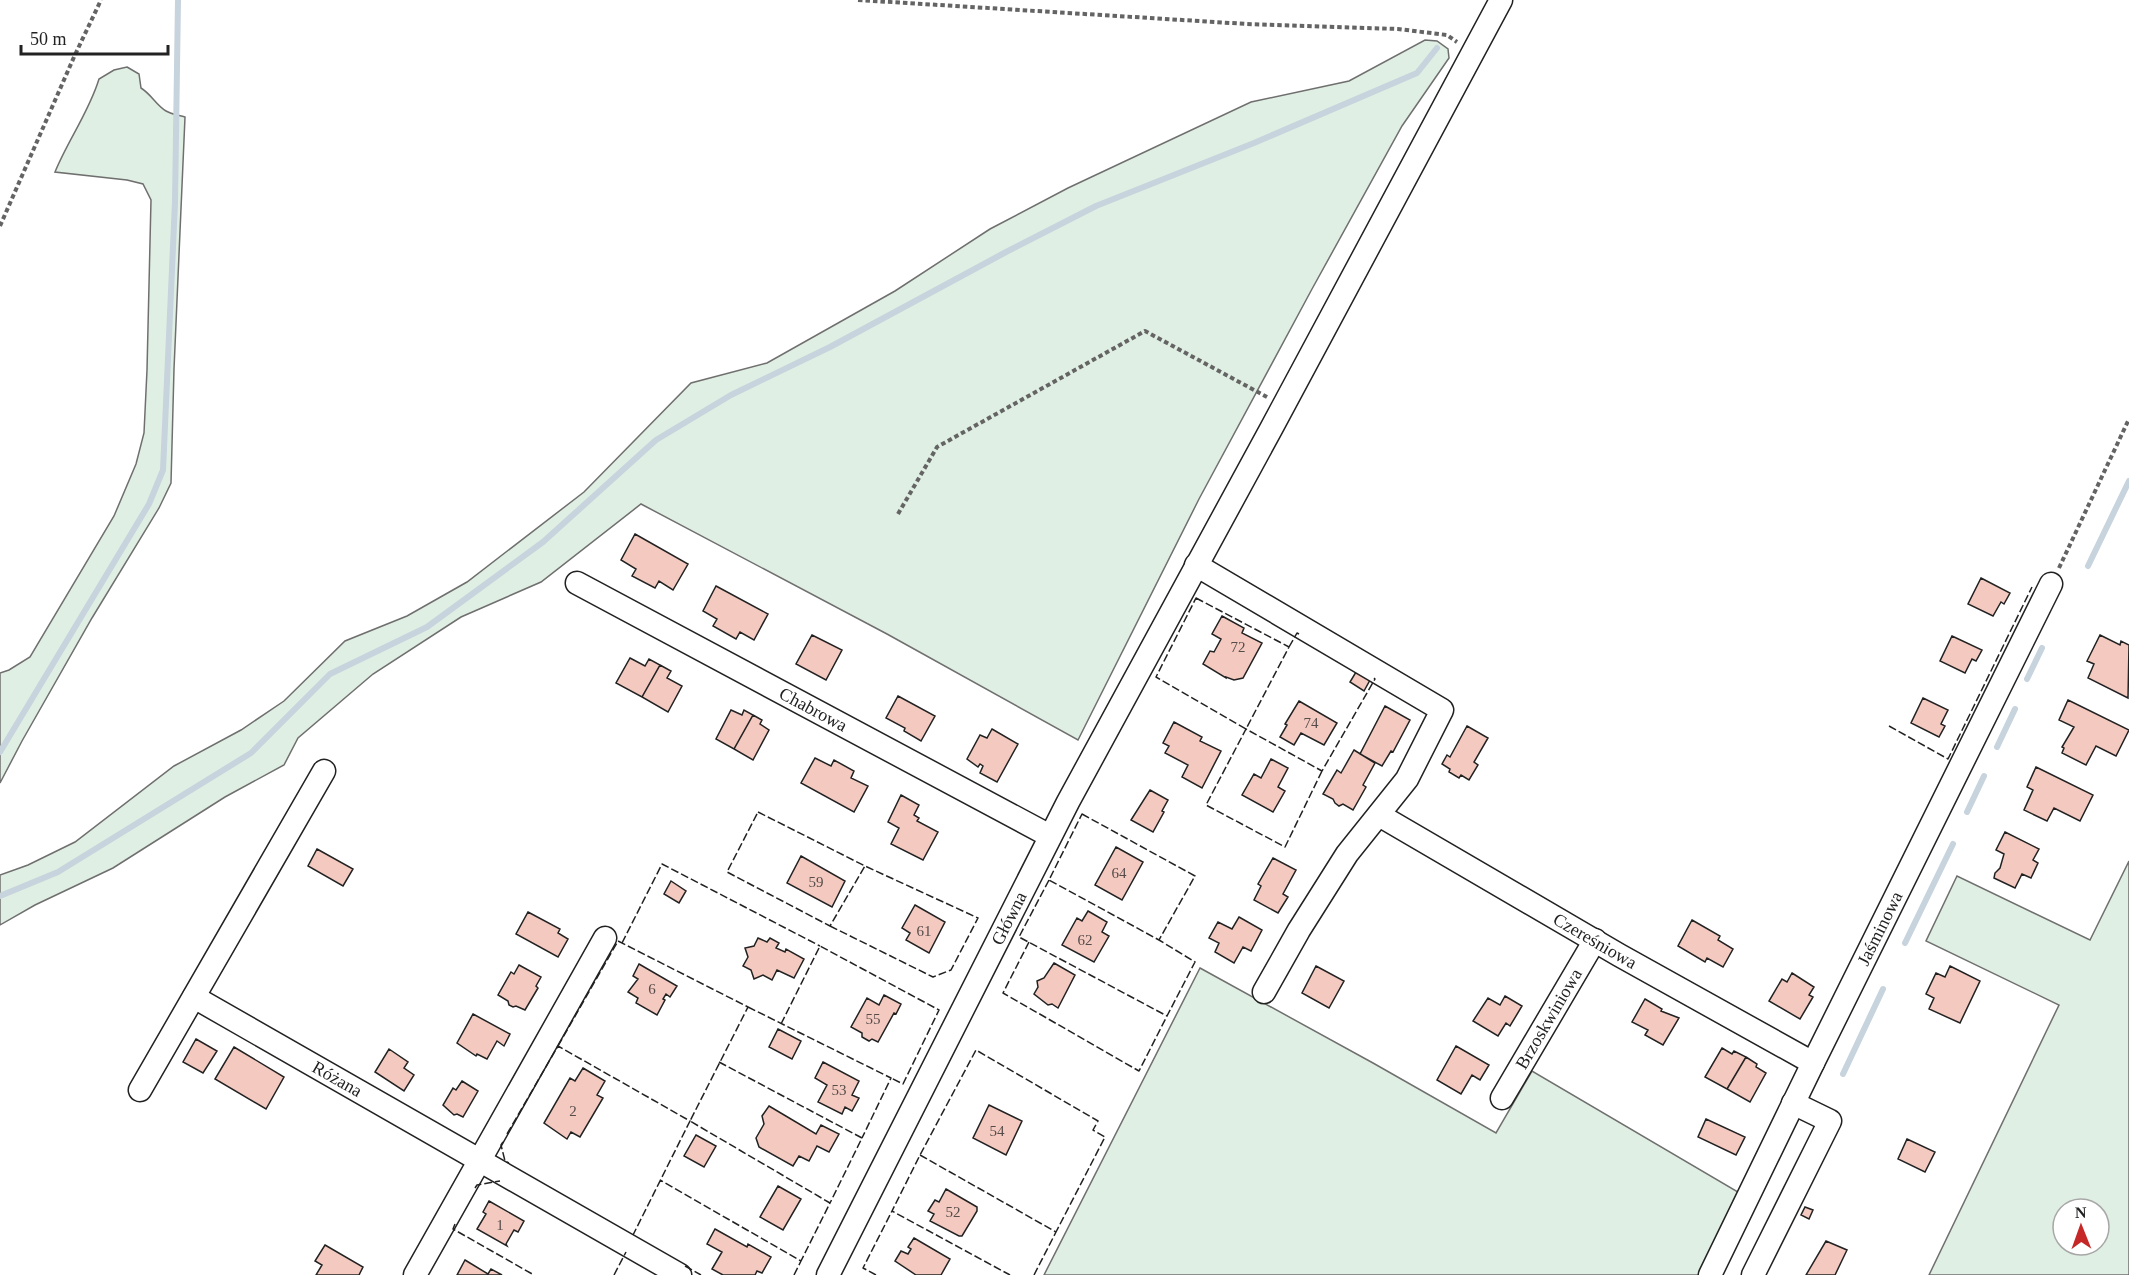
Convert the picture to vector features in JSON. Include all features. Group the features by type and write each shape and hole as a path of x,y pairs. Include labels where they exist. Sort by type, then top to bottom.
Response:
{"street":[{"name":"Główna","path":"828,1275 1050,836 1501,0"},
{"path":"1196,565 1442,710 1407,779 1347,854 1299,930 1264,992"},
{"name":"Chabrowa","path":"578,583 1050,836"},
{"name":"Jaśminowa","path":"1710,1275 2051,584"},
{"path":"140,1090 324,771"},
{"name":"Czereśniowa","path":"1380,815 1594,940 1813,1063"},
{"path":"415,1275 605,938"},
{"name":"Brzoskwiniowa","path":"1502,1098 1594,940"},
{"name":"Różana","path":"194,997 680,1275"},
{"path":"1753,1275 1830,1121 1793,1103"}],"path":[{"path":"0,226 101,0"},
{"path":"858,0 1247,24 1398,29 1447,35 1473,53"},
{"path":"898,514 937,447 1145,331 1284,406"},
{"path":"2051,584 2129,419"}],"green space":[{"path":"1425,40 1437,41 1448,49 1449,58 1402,126 1312,289 1199,499 1078,740 887,634 641,504 541,582 461,617 373,674 298,738 284,765 225,797 113,868 35,905 0,925 0,875 28,865 75,842 174,766 241,730 284,701 345,641 407,616 467,582 584,492 691,383 767,363 895,291 990,229 1068,188 1251,102 1349,81"},
{"path":"127,67 139,74 141,88 163,109 185,117 171,483 159,508 92,618 0,783 0,673 30,657 114,516 136,464 144,433 151,200 143,184 127,180 55,172 90,103 99,79 114,70"},
{"path":"2129,861 2129,1275 1929,1275 2059,1005 1926,941 1957,876 2090,940"},
{"path":"1200,968 1496,1133 1532,1071 1738,1192 1698,1275 1044,1275"}],"building":[{"path":"635,534 688,564 673,590 659,581 655,588 632,576 636,569 621,560"},
{"path":"1981,578 2010,593 2004,604 2001,602 1993,616 1968,604"},
{"path":"716,586 768,614 754,640 740,632 736,639 713,626 717,619 703,611"},
{"path":"1222,616 1244,628 1242,633 1262,643 1243,678 1234,680 1226,678 1203,664 1210,651 1214,652 1221,639 1212,634"},
{"path":"812,635 842,650 826,680 796,664"},
{"path":"2100,635 2120,645 2121,641 2129,645 2128,698 2088,678 2094,664 2087,661"},
{"path":"1952,636 1982,650 1976,661 1972,659 1965,673 1940,661"},
{"path":"630,658 645,666 649,659 660,665 642,697 616,683"},
{"path":"660,665 671,671 667,678 682,686 668,712 642,697"},
{"path":"1356,672 1370,680 1364,691 1350,682"},
{"path":"898,696 935,716 921,741 904,731 905,728 886,718"},
{"path":"1923,698 1948,710 1941,724 1945,726 1939,737 1911,723"},
{"path":"2068,700 2129,730 2116,756 2096,746 2086,765 2062,753 2064,748 2062,747 2074,727 2059,720"},
{"path":"1299,701 1337,723 1324,745 1301,733 1294,745 1280,737"},
{"path":"1385,706 1410,720 1393,752 1391,751 1382,766 1360,754"},
{"path":"731,710 742,715 744,710 753,715 734,749 716,739"},
{"path":"753,715 762,720 760,724 769,730 753,760 734,749"},
{"path":"1174,722 1202,737 1200,741 1221,751 1202,788 1182,777 1188,765 1165,753 1169,746 1163,743"},
{"path":"1467,726 1488,738 1474,762 1478,765 1469,780 1461,775 1459,778 1442,764 1447,755 1450,757"},
{"path":"992,729 1018,744 997,782 980,773 983,766 980,764 978,767 967,759 980,735 987,738"},
{"path":"1354,750 1375,763 1363,785 1366,787 1353,810 1343,804 1339,806 1333,799 1323,794 1337,770 1341,773"},
{"path":"815,758 831,766 834,760 854,771 851,778 868,786 854,812 801,783"},
{"path":"1271,759 1288,768 1278,787 1285,791 1273,812 1242,795 1254,774 1261,778"},
{"path":"2036,767 2093,795 2080,821 2054,808 2047,821 2024,810 2033,790 2027,787"},
{"path":"1150,790 1168,800 1153,832 1131,820"},
{"path":"901,795 919,805 914,815 919,818 917,821 938,832 923,860 891,844 899,828 888,822"},
{"path":"2005,832 2039,849 2033,860 2038,863 2031,878 2022,874 2015,888 1994,878 2004,854 1996,850"},
{"path":"1116,847 1143,862 1122,900 1095,885"},
{"path":"317,849 353,869 343,886 308,866"},
{"path":"801,856 845,881 832,907 787,883"},
{"path":"1273,858 1296,870 1283,894 1288,897 1278,913 1254,900 1261,886 1258,884"},
{"path":"671,881 686,891 679,903 664,894"},
{"path":"915,905 945,922 929,953 906,940 910,933 902,928"},
{"path":"1088,911 1107,922 1102,932 1109,936 1094,962 1062,945 1077,918 1082,921"},
{"path":"528,912 560,929 558,933 568,939 558,957 516,934"},
{"path":"1239,917 1262,930 1251,951 1243,947 1234,963 1215,952 1219,943 1209,938 1218,922 1232,929"},
{"path":"1692,920 1720,936 1718,940 1733,949 1723,967 1707,958 1705,962 1678,946"},
{"path":"758,938 767,942 770,938 779,943 776,948 785,952 786,949 804,959 794,978 777,970 772,980 763,975 754,979 751,970 743,966 748,957 745,948 754,946"},
{"path":"1054,963 1075,975 1058,1008 1052,1004 1048,1005 1034,994 1038,987 1037,981 1044,978"},
{"path":"639,964 677,986 670,997 666,994 657,1015 636,1003 638,998 628,992 638,979 633,976"},
{"path":"519,965 541,977 536,986 538,988 525,1010 509,1005 508,1001 498,995 511,972 514,974"},
{"path":"1316,966 1344,981 1329,1008 1302,993"},
{"path":"1950,966 1980,981 1960,1023 1929,1009 1934,998 1926,994 1936,973 1945,977"},
{"path":"1792,973 1814,987 1809,995 1813,997 1800,1019 1769,1001 1782,979 1787,982"},
{"path":"884,995 901,1004 878,1042 872,1039 869,1041 862,1037 862,1033 851,1027 867,998 879,1005"},
{"path":"1505,996 1522,1006 1510,1026 1506,1023 1498,1036 1473,1021 1488,998 1500,1005"},
{"path":"1645,999 1662,1009 1661,1011 1679,1018 1663,1045 1645,1035 1648,1030 1632,1022"},
{"path":"473,1014 510,1034 504,1046 497,1041 487,1059 477,1054 476,1056 457,1043"},
{"path":"778,1029 801,1041 792,1059 769,1047"},
{"path":"196,1039 217,1051 203,1073 183,1062"},
{"path":"1456,1046 1489,1065 1480,1080 1472,1075 1461,1094 1437,1080"},
{"path":"234,1047 284,1077 266,1109 215,1079"},
{"path":"1722,1048 1732,1054 1734,1051 1746,1057 1727,1089 1705,1077"},
{"path":"389,1049 408,1062 404,1068 414,1075 404,1091 375,1072"},
{"path":"1746,1057 1766,1073 1750,1102 1727,1089"},
{"path":"823,1062 859,1081 852,1095 859,1098 852,1111 845,1107 842,1114 818,1102 827,1085 815,1078"},
{"path":"583,1068 605,1081 597,1095 603,1098 580,1137 571,1132 567,1139 544,1123 570,1078 575,1081"},
{"path":"462,1081 478,1091 463,1117 454,1115 443,1105 453,1088 456,1090"},
{"path":"989,1105 1022,1121 1006,1155 973,1138"},
{"path":"769,1106 816,1134 821,1125 839,1134 829,1152 817,1146 809,1161 799,1156 793,1166 759,1147 756,1138 764,1124 762,1116"},
{"path":"1706,1119 1745,1137 1736,1155 1698,1137"},
{"path":"696,1135 716,1146 704,1167 684,1156"},
{"path":"1907,1139 1935,1152 1925,1172 1898,1159"},
{"path":"778,1186 801,1199 783,1230 760,1217"},
{"path":"946,1189 977,1207 977,1211 962,1236 930,1221 934,1214 928,1211 935,1200 939,1202"},
{"path":"489,1201 524,1221 518,1232 514,1230 507,1246 477,1229 486,1214 483,1212"},
{"path":"1805,1207 1813,1210 1809,1219 1801,1215"},
{"path":"715,1229 771,1257 762,1273 757,1271 755,1275 723,1275 712,1269 722,1252 707,1244"},
{"path":"914,1238 950,1259 941,1275 916,1275 895,1261 901,1251 908,1254 911,1249 908,1247"},
{"path":"1826,1241 1847,1250 1835,1275 1806,1275"},
{"path":"325,1245 363,1267 359,1275 316,1275 322,1265 315,1261"},
{"path":"465,1260 488,1274 491,1269 502,1275 457,1275"}],"waterway":[{"path":"0,752 149,504 163,470 175,202 178,0"},
{"path":"0,896 58,872 251,753 330,674 427,627 543,542 656,440 731,395 830,347 1096,206 1254,143 1417,73 1437,48"},
{"path":"2088,566 2129,481"},
{"path":"2027,679 2042,648"},
{"path":"1997,747 2015,709"},
{"path":"1967,812 1984,776"},
{"path":"1905,943 1953,844"},
{"path":"1843,1074 1883,989"}],"fence":[{"path":"1889,726 1948,759 2032,587"},
{"path":"1196,598 1289,647 1246,729 1156,677 1196,598"},
{"path":"1289,647 1297,633 1299,634"},
{"path":"1322,771 1285,847 1206,805 1246,729 1322,771 1374,678"},
{"path":"758,812 865,866 830,926 727,872 758,812"},
{"path":"1082,814 1195,876 1159,940 1049,880 1082,814"},
{"path":"622,943 662,864 820,946"},
{"path":"830,926 933,977 951,970 978,918 865,866"},
{"path":"1049,880 1019,937 1167,1016 1195,962 1159,940"},
{"path":"558,1046 618,941 748,1007 690,1121 830,1203 801,1261 660,1180"},
{"path":"1029,942 1003,993 1139,1071 1167,1016"},
{"path":"781,1024 820,946 939,1010 903,1084 891,1078"},
{"path":"748,1007 891,1078 862,1138"},
{"path":"507,1134 558,1046 690,1121 633,1235"},
{"path":"920,1155 1056,1232 1105,1137 1093,1130 1098,1121 976,1050 920,1155 892,1211 1010,1275"},
{"path":"719,1062 862,1138 830,1203"},
{"path":"503,1142 501,1145 505,1161 509,1163"},
{"path":"475,1188 477,1185 500,1181"},
{"path":"876,1275 863,1268 892,1211"},
{"path":"455,1224 453,1229 534,1275"},
{"path":"1034,1275 1056,1232"},
{"path":"614,1275 626,1252"},
{"path":"794,1275 801,1261"},
{"path":"685,1266 701,1275"}]}
